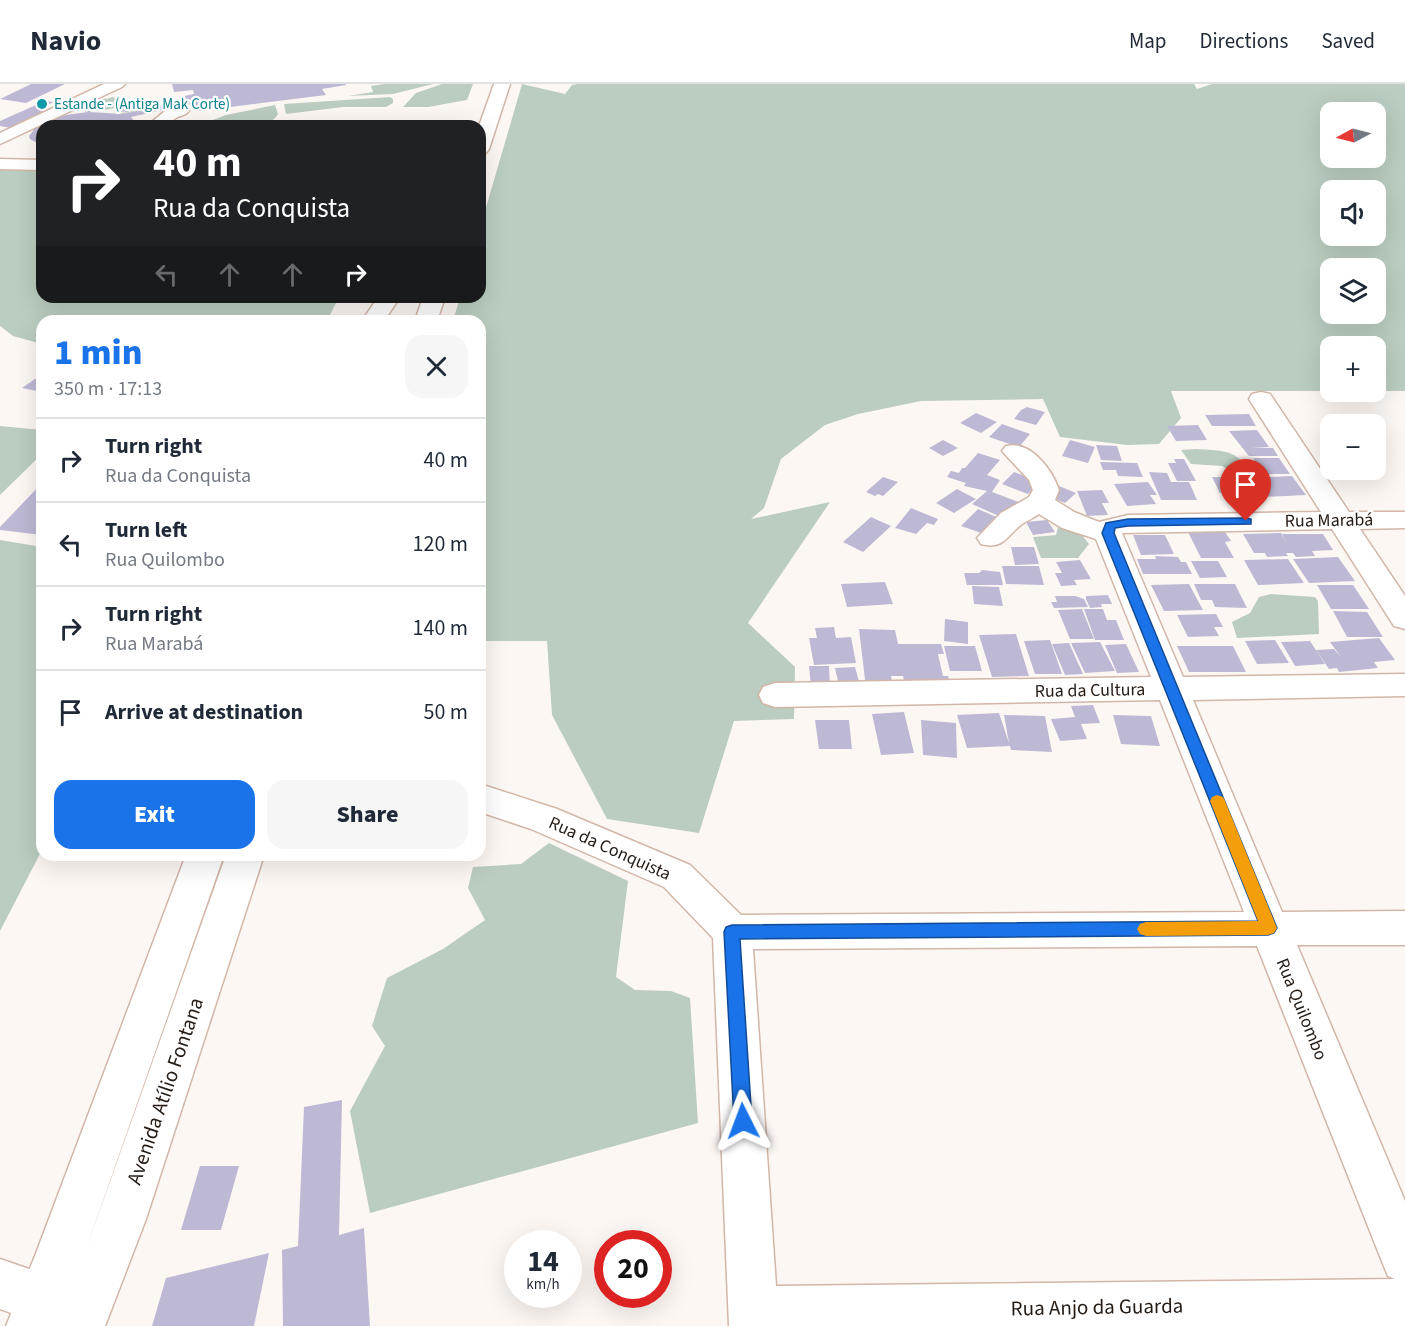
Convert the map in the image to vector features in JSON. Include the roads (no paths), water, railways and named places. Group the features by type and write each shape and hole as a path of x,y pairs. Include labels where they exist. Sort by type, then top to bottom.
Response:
{"street":[{"path":"40,120 117,84"},
{"path":"477,120 490,84"},
{"path":"486,131 502,84"},
{"path":"163,120 181,111"},
{"path":"0,139 36,122"},
{"path":"0,164 36,165"},
{"path":"1261,399 1405,619"},
{"path":"991,538 1011,519 1040,502 1046,490 1042,478 1015,451"},
{"name":"Rua Marabá","path":"1040,502 1058,517 1082,527 1109,530 1128,523 1405,520"},
{"name":"Rua Quilombo","path":"1109,530 1268,928 1405,1259"},
{"name":"Rua da Cultura","path":"775,694 1405,685"},
{"name":"Rua da Conquista","path":"486,800 544,819 677,876 732,932"},
{"path":"53,1312 59,1257 203,861"},
{"name":"Avenida Atílio Fontana","path":"53,1312 122,1219 243,861"},
{"path":"754,1318 732,932 1405,928"},
{"name":"Rua Anjo da Guarda","path":"754,1318 1405,1304"}],"place":[{"name":"Estande - (Antiga Mak Corte)","path":"42,104"}]}
